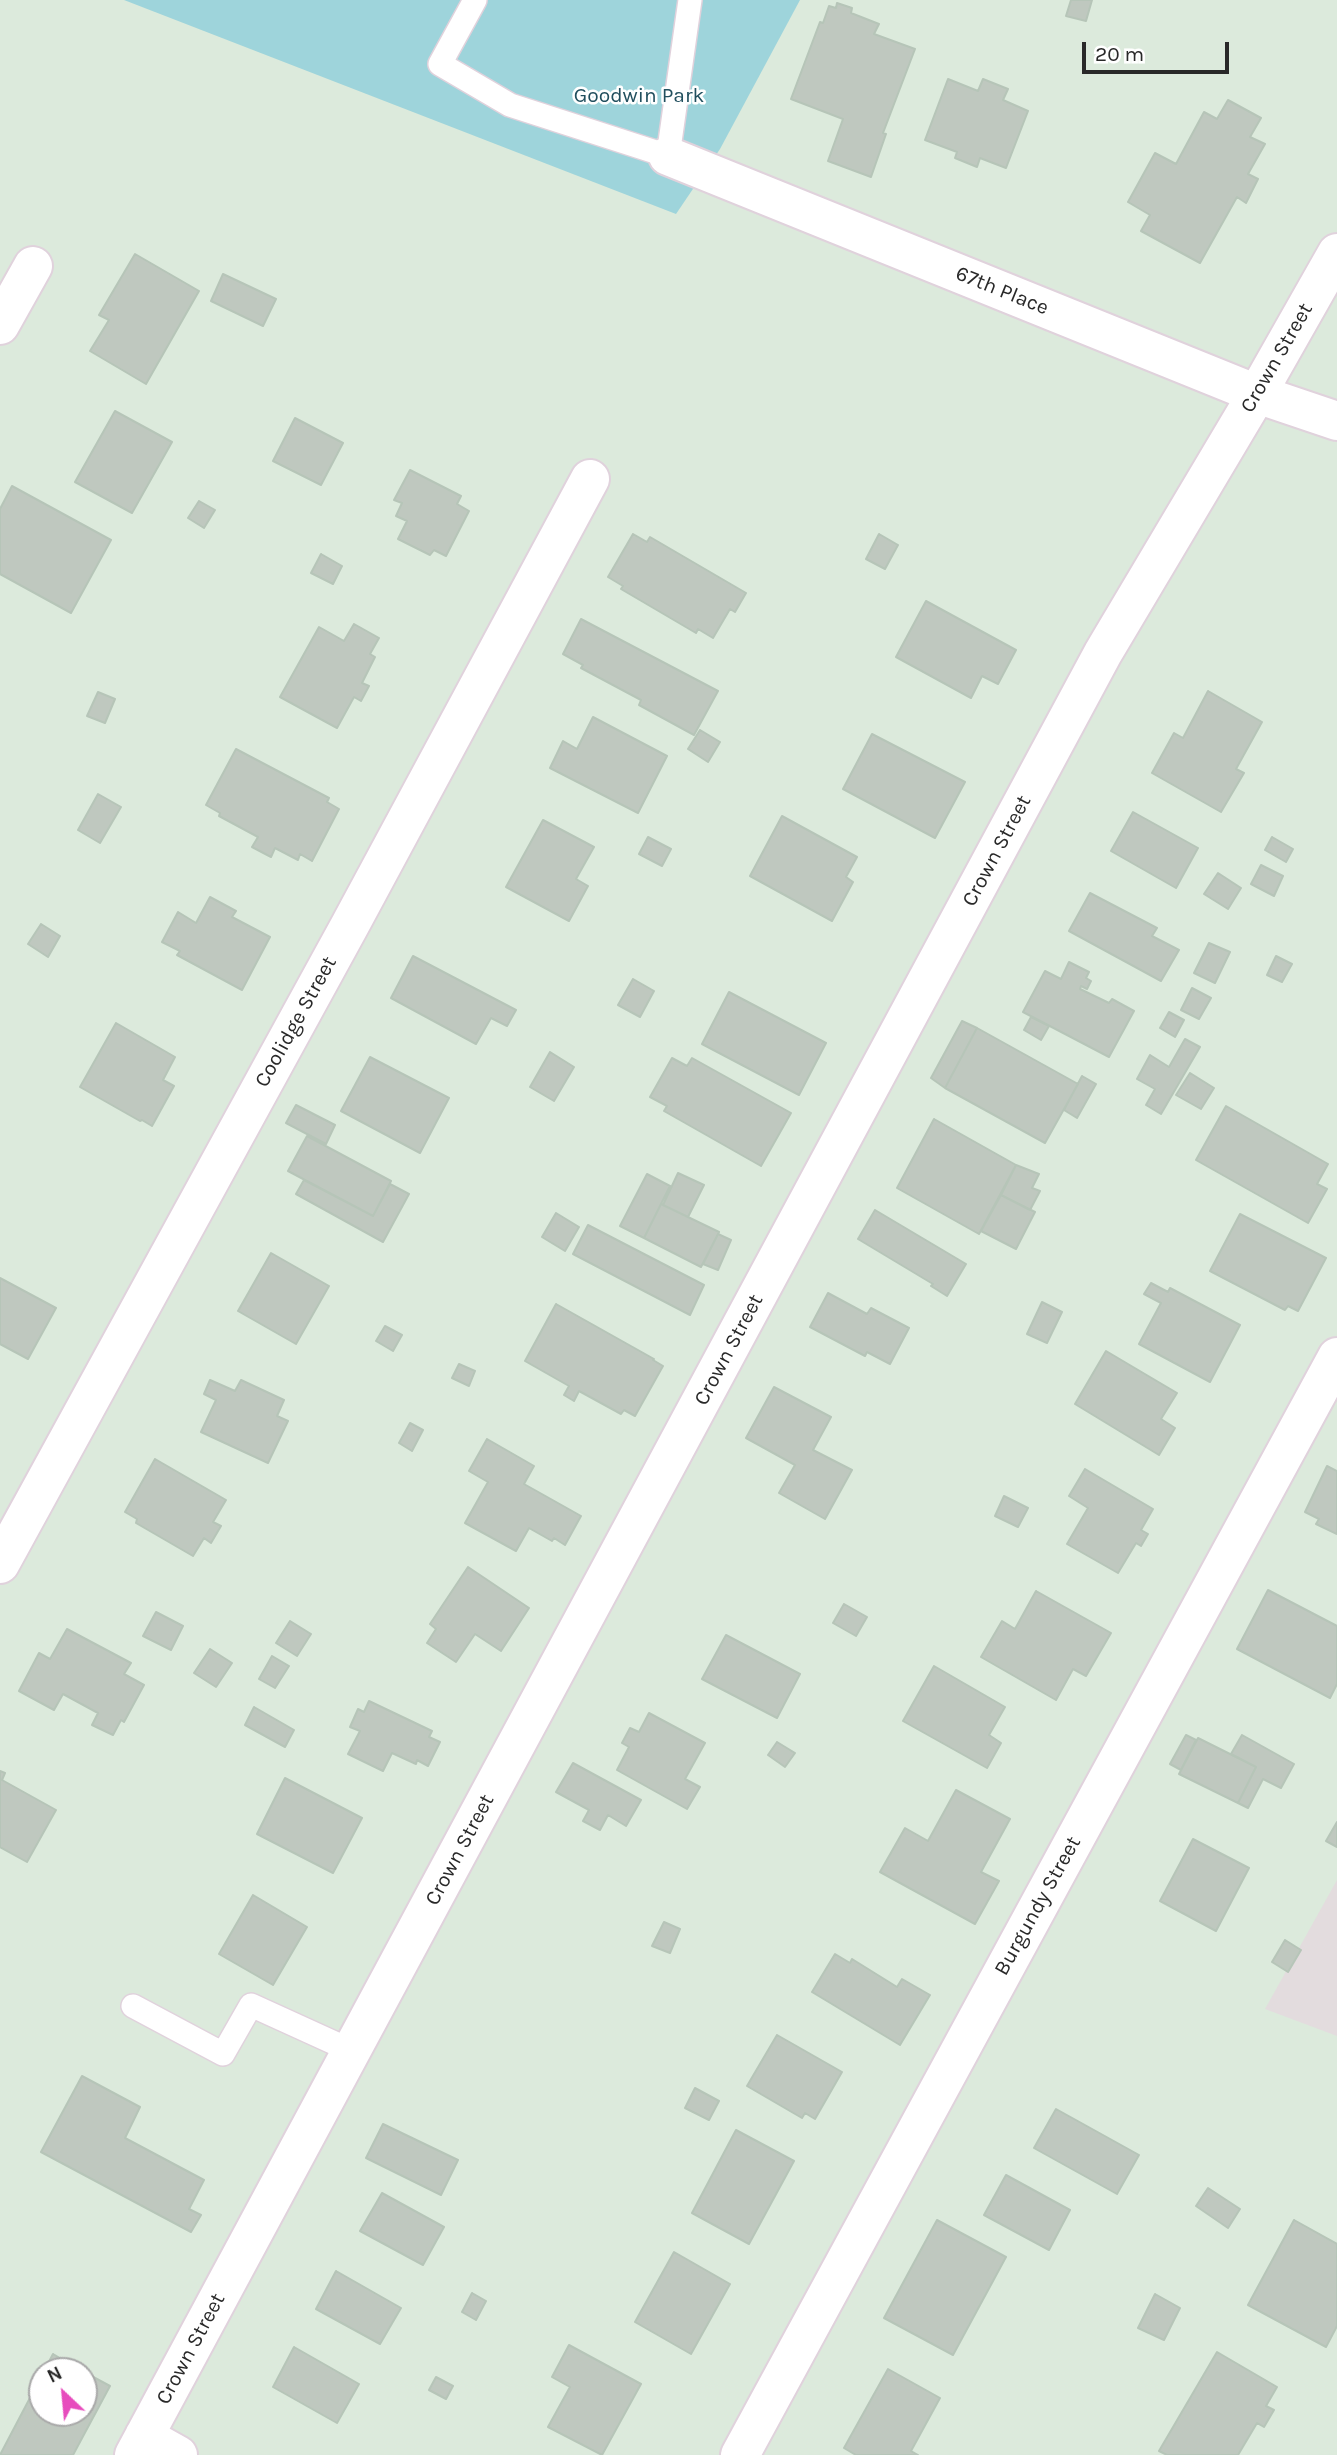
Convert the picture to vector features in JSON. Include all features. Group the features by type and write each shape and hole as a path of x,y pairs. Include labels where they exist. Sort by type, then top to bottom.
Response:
{"street":[{"name":"67th Place","path":"668,156 1257,394 1337,421"},
{"name":"Crown Street","path":"139,2445 1104,653 1337,253"},
{"path":"0,325 33,266"},
{"name":"Coolidge Street","path":"0,1564 590,479"},
{"name":"Burgundy Street","path":"740,2455 1337,1357"},
{"path":"139,2445 178,2455"}],"lane":[{"path":"475,0 440,64 510,106 668,156 690,0"},
{"path":"133,2006 223,2054 251,2005 352,2051"}],"shaded area":[{"path":"1337,1880 1337,2036 1265,2009"}],"green space":[{"name":"Goodwin Park","path":"124,0 800,0 720,149 676,214"}],"building":[{"path":"1071,0 1092,0 1086,21 1066,16"},
{"path":"837,3 852,8 851,13 879,24 874,34 915,49 883,133 886,134 871,177 828,161 843,119 791,99 820,22 823,23 829,6 836,8"},
{"path":"948,79 978,91 983,79 1008,89 1003,100 1028,111 1006,168 980,158 977,167 955,158 957,152 925,140"},
{"path":"1228,100 1261,118 1250,137 1265,144 1248,174 1258,179 1246,203 1237,197 1200,263 1141,231 1150,215 1128,202 1155,153 1176,164 1204,112 1217,119"},
{"path":"135,254 199,291 146,384 90,351 109,320 99,315"},
{"path":"223,274 276,299 263,326 211,301"},
{"path":"115,411 172,442 132,513 75,482"},
{"path":"295,418 343,443 321,485 273,461"},
{"path":"410,470 461,496 457,504 469,511 446,556 434,550 430,555 398,539 407,521 396,516 402,503 394,500"},
{"path":"12,486 111,540 71,613 0,574 0,509"},
{"path":"199,501 215,510 204,528 188,518"},
{"path":"633,534 647,542 650,537 746,593 735,612 730,609 713,638 698,629 696,633 621,589 623,586 608,577"},
{"path":"879,534 898,545 885,569 866,559"},
{"path":"321,554 342,566 333,584 311,573"},
{"path":"926,601 1016,650 998,684 982,676 971,698 896,657"},
{"path":"581,619 718,691 694,735 639,705 641,700 581,668 583,665 563,654"},
{"path":"354,624 379,638 370,654 375,657 362,683 369,686 361,701 354,697 337,728 280,697 319,627 344,641"},
{"path":"1208,691 1262,722 1236,769 1244,773 1221,812 1152,773 1174,733 1183,738"},
{"path":"98,692 115,699 105,723 87,716"},
{"path":"593,717 667,756 638,813 550,768 563,741 577,749"},
{"path":"700,730 720,742 708,762 688,749"},
{"path":"872,734 965,782 935,838 843,789"},
{"path":"236,749 329,798 327,802 339,809 312,861 300,854 298,860 275,848 271,857 252,847 258,837 219,816 220,813 206,805"},
{"path":"98,794 121,807 100,843 78,830"},
{"path":"1133,812 1198,848 1176,888 1111,851"},
{"path":"782,816 857,857 846,877 853,882 832,921 750,876"},
{"path":"543,820 594,847 576,879 588,886 569,921 506,887"},
{"path":"648,837 671,849 662,866 639,854"},
{"path":"1272,837 1293,849 1286,862 1265,850"},
{"path":"1261,865 1283,876 1274,896 1251,884"},
{"path":"1218,873 1241,888 1228,909 1204,894"},
{"path":"1090,893 1157,928 1152,936 1179,950 1161,981 1069,931"},
{"path":"210,897 236,911 232,917 270,937 242,990 177,955 180,951 162,942 178,912 196,923"},
{"path":"41,924 60,936 48,957 28,944"},
{"path":"1209,943 1230,952 1215,983 1194,973"},
{"path":"413,956 516,1010 507,1026 491,1018 476,1044 391,998"},
{"path":"1276,956 1292,964 1282,982 1267,975"},
{"path":"1069,962 1089,972 1086,978 1091,981 1087,989 1081,986 1080,989 1109,1003 1112,999 1134,1011 1109,1057 1023,1012 1045,971 1061,979"},
{"path":"633,979 654,991 640,1017 618,1005"},
{"path":"1192,988 1211,998 1199,1019 1181,1010"},
{"path":"729,992 826,1043 799,1095 702,1044"},
{"path":"1169,1012 1184,1020 1175,1037 1160,1028"},
{"path":"1031,1017 1049,1026 1041,1040 1024,1030"},
{"path":"962,1021 977,1028 945,1088 931,1078"},
{"path":"116,1023 175,1057 163,1080 174,1086 152,1126 80,1087"},
{"path":"977,1028 1078,1084 1045,1143 945,1088"},
{"path":"1185,1039 1200,1047 1161,1114 1146,1105 1155,1089 1137,1079 1150,1055 1169,1067"},
{"path":"550,1052 574,1067 554,1101 530,1087"},
{"path":"370,1057 449,1098 420,1153 341,1111"},
{"path":"672,1058 687,1066 692,1058 791,1113 761,1166 664,1111 667,1106 650,1097"},
{"path":"1190,1073 1214,1088 1201,1109 1176,1095"},
{"path":"1082,1076 1096,1084 1077,1118 1064,1110"},
{"path":"296,1105 335,1125 326,1144 286,1123"},
{"path":"1226,1106 1328,1164 1317,1184 1327,1189 1308,1223 1196,1160"},
{"path":"934,1119 1016,1165 979,1234 897,1188"},
{"path":"307,1136 391,1181 373,1216 288,1171"},
{"path":"1016,1165 1039,1174 1032,1188 1040,1191 1030,1210 1001,1195"},
{"path":"678,1173 704,1185 688,1217 663,1205"},
{"path":"647,1174 670,1186 644,1238 620,1226"},
{"path":"304,1180 373,1216 390,1184 409,1194 383,1242 296,1194"},
{"path":"1001,1195 1035,1212 1016,1249 981,1231"},
{"path":"661,1204 719,1232 701,1267 644,1238"},
{"path":"875,1210 966,1264 947,1296 931,1286 933,1284 858,1239"},
{"path":"556,1213 579,1227 565,1251 542,1237"},
{"path":"1240,1214 1326,1258 1298,1311 1288,1306 1285,1310 1210,1271"},
{"path":"588,1225 704,1285 690,1315 573,1254"},
{"path":"718,1234 731,1240 718,1270 703,1264"},
{"path":"271,1253 329,1286 296,1344 238,1311"},
{"path":"0,1278 56,1308 28,1359 0,1344"},
{"path":"1151,1283 1168,1292 1170,1288 1240,1325 1210,1382 1139,1344 1161,1303 1144,1294"},
{"path":"828,1293 867,1314 871,1308 909,1328 890,1364 867,1352 865,1356 810,1327"},
{"path":"1042,1302 1062,1312 1047,1343 1027,1334"},
{"path":"556,1304 663,1366 635,1416 624,1410 621,1414 579,1391 574,1401 564,1395 569,1386 525,1361"},
{"path":"385,1326 402,1335 393,1351 376,1341"},
{"path":"1106,1351 1177,1393 1161,1419 1175,1428 1159,1455 1075,1404"},
{"path":"459,1364 475,1371 469,1386 452,1378"},
{"path":"210,1380 235,1391 241,1380 284,1400 277,1416 288,1421 268,1463 201,1432 216,1400 204,1394"},
{"path":"774,1387 831,1417 813,1450 852,1470 825,1519 779,1493 795,1465 746,1438"},
{"path":"410,1423 423,1430 412,1451 399,1443"},
{"path":"487,1439 534,1466 524,1484 581,1516 565,1545 529,1528 516,1551 465,1523 488,1482 469,1471"},
{"path":"155,1459 226,1500 213,1522 221,1526 211,1543 204,1538 193,1556 136,1523 137,1519 125,1512"},
{"path":"1327,1466 1337,1471 1337,1534 1316,1524 1319,1519 1305,1512"},
{"path":"1085,1469 1153,1509 1141,1530 1148,1534 1141,1546 1136,1543 1118,1573 1067,1544 1088,1508 1069,1496"},
{"path":"1004,1496 1028,1508 1018,1527 995,1516"},
{"path":"468,1567 529,1608 501,1651 475,1634 456,1662 427,1643 436,1629 430,1624"},
{"path":"1268,1590 1337,1626 1337,1684 1330,1698 1237,1649"},
{"path":"1036,1591 1111,1633 1086,1676 1073,1669 1056,1700 981,1657 1002,1621 1015,1629"},
{"path":"844,1604 867,1617 856,1636 833,1623"},
{"path":"156,1612 183,1626 171,1650 143,1636"},
{"path":"290,1621 311,1634 297,1656 276,1643"},
{"path":"67,1629 131,1663 124,1674 144,1685 124,1722 121,1720 113,1735 92,1725 98,1713 63,1694 54,1710 19,1691 39,1653 50,1659"},
{"path":"726,1635 800,1674 777,1718 702,1679"},
{"path":"210,1649 232,1663 216,1687 194,1673"},
{"path":"272,1656 289,1666 275,1688 259,1679"},
{"path":"934,1666 1005,1707 989,1735 1001,1743 987,1768 903,1721"},
{"path":"369,1701 432,1731 429,1737 440,1742 428,1766 417,1760 416,1764 392,1753 383,1771 348,1754 360,1731 350,1727 358,1709 364,1712"},
{"path":"254,1707 294,1730 285,1747 245,1725"},
{"path":"649,1713 705,1743 685,1779 700,1787 687,1809 617,1770 629,1747 622,1743 630,1728 639,1732"},
{"path":"1186,1735 1196,1740 1181,1770 1170,1764"},
{"path":"1242,1735 1294,1764 1281,1788 1263,1779 1248,1808 1238,1803 1256,1767 1231,1754"},
{"path":"1198,1738 1256,1767 1238,1803 1179,1774"},
{"path":"777,1742 795,1753 785,1767 768,1755"},
{"path":"573,1763 641,1800 626,1826 608,1815 600,1830 583,1821 589,1810 556,1792"},
{"path":"0,1771 5,1773 2,1780 56,1810 27,1862 0,1847"},
{"path":"285,1778 362,1818 333,1873 257,1834"},
{"path":"956,1790 1010,1819 981,1872 999,1881 975,1924 880,1872 905,1828 928,1841"},
{"path":"1337,1822 1337,1847 1326,1841"},
{"path":"1193,1839 1249,1868 1216,1931 1160,1901"},
{"path":"253,1895 307,1927 273,1985 219,1954"},
{"path":"664,1922 680,1929 670,1953 652,1946"},
{"path":"1285,1940 1301,1950 1288,1972 1272,1962"},
{"path":"835,1954 850,1963 852,1959 897,1987 902,1979 930,1995 900,2045 812,1992"},
{"path":"777,2035 842,2072 815,2119 805,2113 802,2118 747,2086"},
{"path":"82,2076 140,2107 125,2138 204,2180 189,2209 201,2215 191,2232 41,2152"},
{"path":"695,2088 719,2101 709,2120 685,2108"},
{"path":"1056,2109 1139,2155 1117,2194 1034,2148"},
{"path":"383,2124 458,2160 441,2195 366,2158"},
{"path":"736,2130 794,2161 749,2244 692,2213"},
{"path":"1006,2175 1070,2210 1049,2250 984,2215"},
{"path":"1208,2188 1240,2209 1228,2228 1196,2206"},
{"path":"382,2193 444,2227 423,2265 360,2231"},
{"path":"937,2220 1006,2257 953,2355 884,2318"},
{"path":"1294,2220 1337,2244 1337,2326 1326,2347 1248,2305"},
{"path":"674,2252 730,2284 691,2354 635,2322"},
{"path":"336,2271 401,2308 380,2344 316,2309"},
{"path":"472,2293 486,2301 476,2320 462,2312"},
{"path":"1155,2294 1180,2308 1164,2340 1138,2328"},
{"path":"569,2345 641,2384 602,2455 548,2427 570,2387 552,2377"},
{"path":"294,2347 359,2384 337,2423 273,2387"},
{"path":"1217,2352 1277,2387 1266,2406 1274,2410 1264,2427 1257,2423 1238,2455 1167,2455 1159,2451"},
{"path":"888,2369 940,2398 911,2451 918,2455 856,2455 844,2448"},
{"path":"436,2377 453,2386 446,2399 429,2390"},
{"path":"98,2380 110,2386 98,2408"},
{"path":"28,2402 28,2427 88,2427 73,2455 0,2455"}]}
